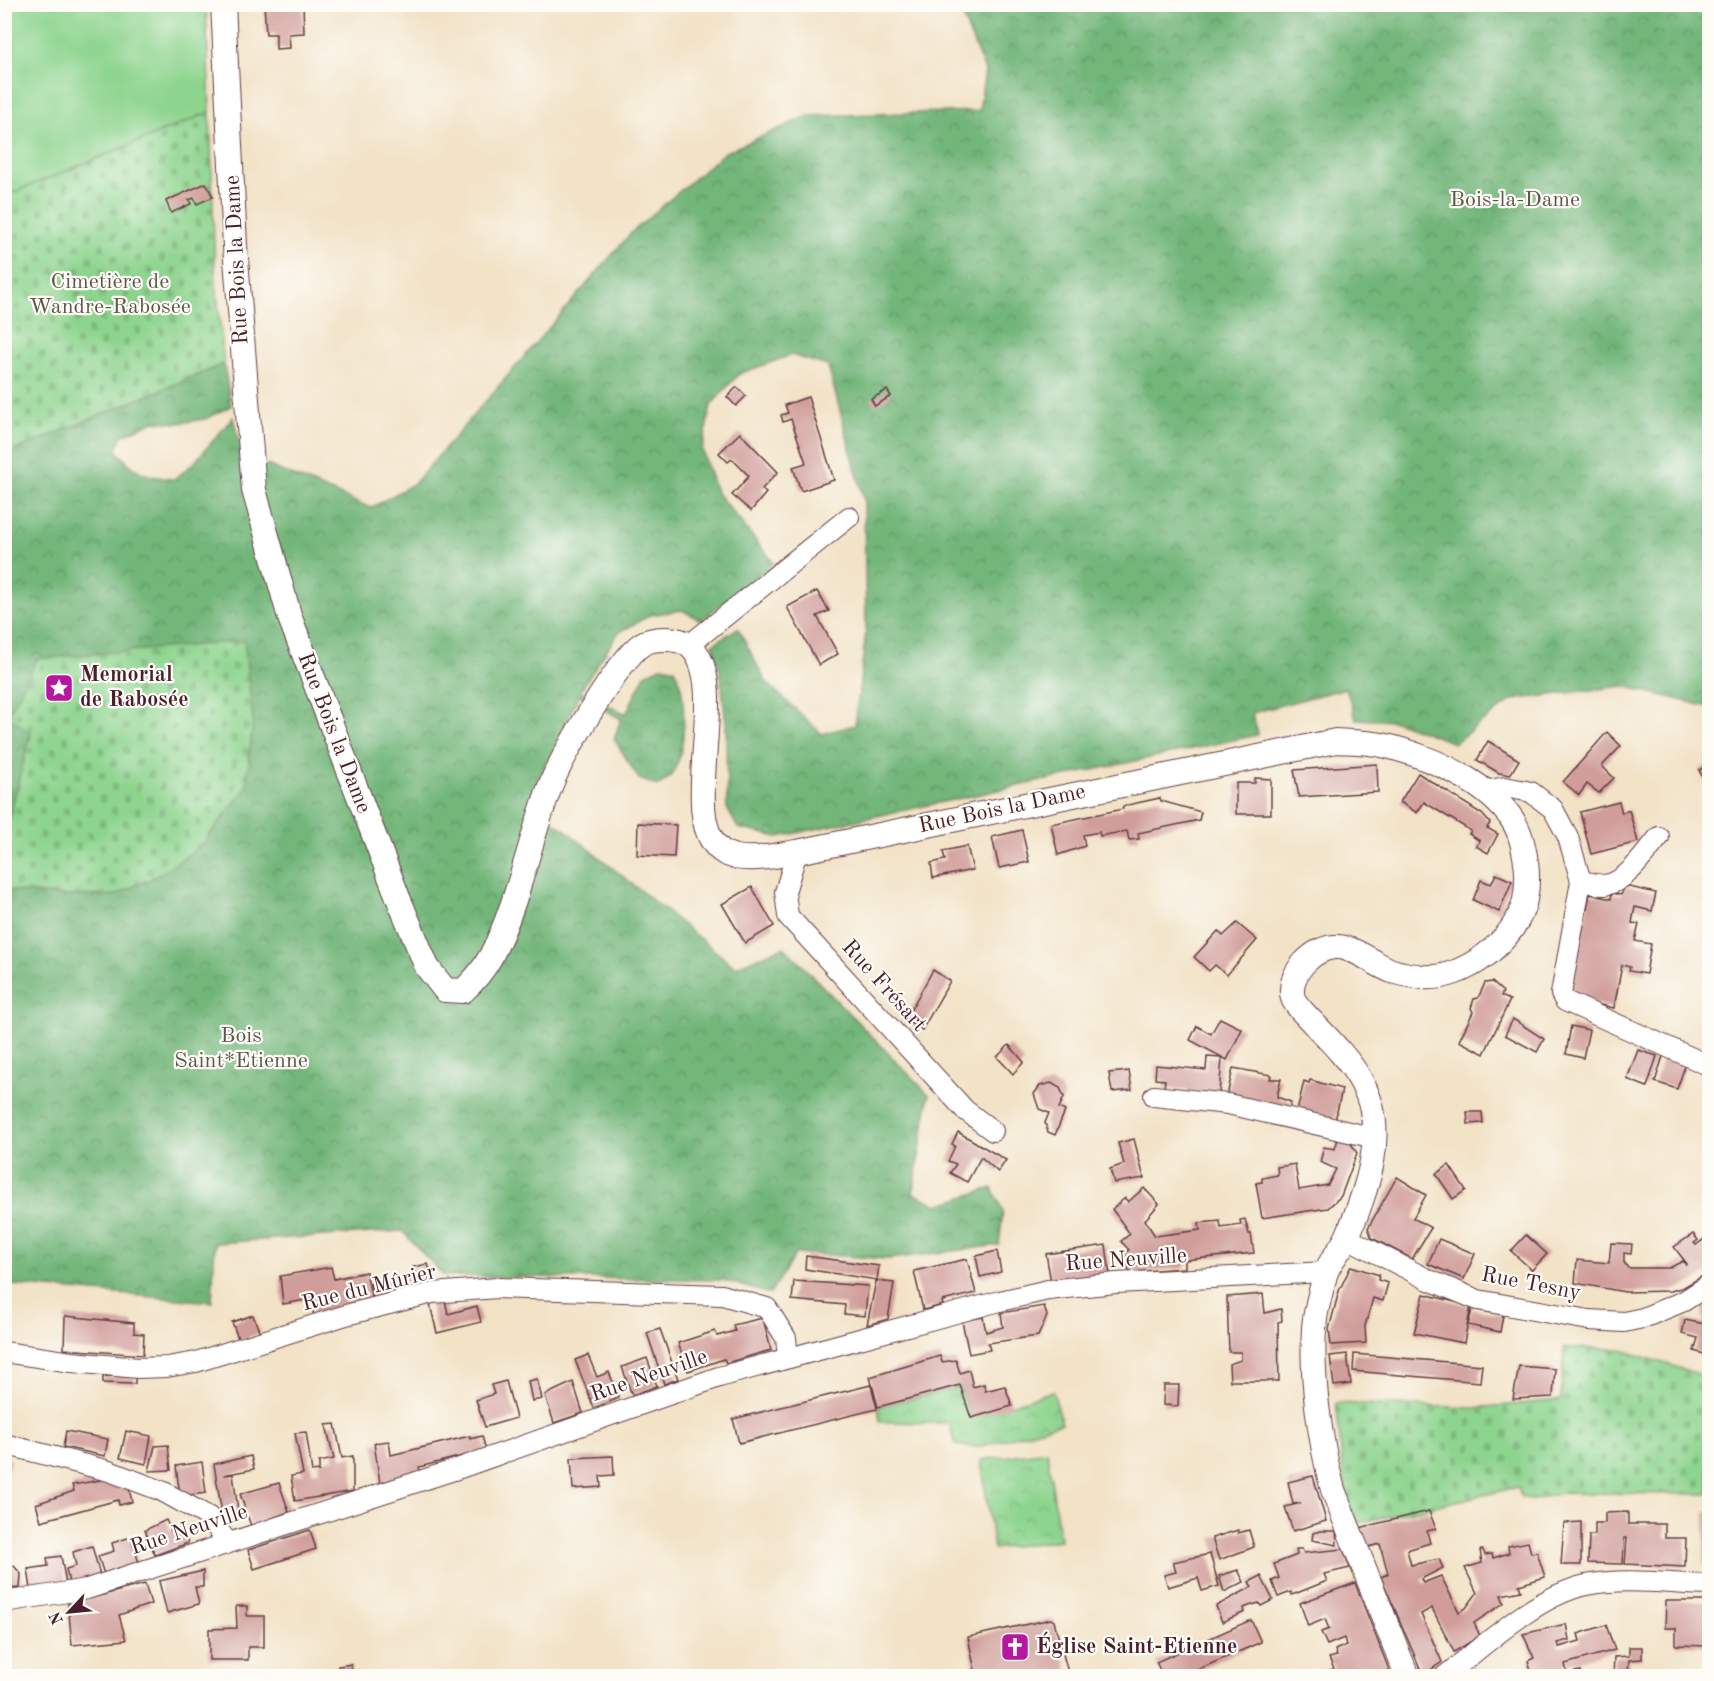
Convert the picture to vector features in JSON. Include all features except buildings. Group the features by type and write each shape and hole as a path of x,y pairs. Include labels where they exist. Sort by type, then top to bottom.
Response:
{"street":[{"name":"Rue Bois la Dame","path":"223,4 235,246 254,490 294,629 411,929 427,967 445,990 463,991 474,981 491,956 511,905 552,782 608,684 628,657 644,643 667,638 689,645 695,653 704,676 704,819 712,841 724,853 735,856 764,857 797,852 1336,741 1381,745 1433,761 1485,791 1507,812 1520,833 1528,870 1524,902 1509,932 1485,958 1458,970 1425,977 1392,971 1339,946 1321,950 1306,961 1293,984 1293,998 1301,1010 1361,1081 1368,1096 1375,1138 1370,1180 1347,1238 1326,1272 1314,1327 1315,1374 1326,1466 1342,1517 1407,1677"},
{"path":"689,645 849,517"},
{"path":"1485,791 1505,787 1531,792 1553,809 1568,837 1581,881 1561,994 1565,1001 1710,1066"},
{"path":"1581,881 1605,885 1617,880 1659,837"},
{"name":"Rue Frésart","path":"797,852 785,892 788,916 965,1110 993,1131"},
{"path":"1154,1096 1228,1104 1375,1138"},
{"name":"Rue Tesny","path":"1347,1238 1429,1280 1478,1300 1563,1313 1589,1320 1624,1323 1642,1318 1684,1300 1710,1284"},
{"name":"Rue Neuville","path":"4,1602 87,1589 460,1468 709,1380 1048,1290 1116,1283 1326,1272"},
{"name":"Rue du Mûrier","path":"4,1352 72,1362 138,1368 167,1367 196,1362 346,1315 432,1293 497,1288 722,1295 767,1308 786,1338 788,1358"},
{"path":"4,1444 109,1471 162,1491 209,1517 228,1543"},
{"path":"1445,1677 1531,1611 1584,1585 1605,1582 1710,1585"}],"green space":[{"path":"4,5 206,5 210,112 5,196"},
{"path":"968,5 1709,5 1709,707 1623,686 1512,700 1454,743 1395,721 1356,719 1346,688 1252,713 1258,735 778,837 738,828 727,808 726,724 720,671 713,644 738,628 766,682 822,734 855,725 866,631 864,500 828,366 791,355 739,374 711,405 702,450 716,492 774,563 701,620 682,610 650,615 618,633 580,691 626,714 645,674 663,666 675,669 682,692 684,722 680,752 672,774 658,786 639,779 614,739 621,719 579,695 526,805 562,827 735,967 784,947 929,1095 913,1193 938,1205 992,1188 1003,1211 999,1245 889,1259 796,1253 770,1294 723,1280 444,1276 402,1231 215,1243 212,1302 13,1285 4,1281 5,890 65,896 116,895 31,733 5,835 5,454 224,364 231,406 205,419 179,423 154,421 121,436 117,451 123,458 142,473 174,479 194,463 233,417 245,467 267,465 371,508 415,483 631,233 724,153 808,116 979,111 985,71 964,20"},
{"name":"Cimetière de Wandre-Rabosée","path":"210,112 215,273 224,364 5,454 5,196"},
{"path":"244,641 253,720 246,788 201,846 160,874 116,895 65,896 5,890 5,835 31,733 8,716 37,659"},
{"path":"1564,1348 1618,1349 1709,1377 1709,1494 1561,1493 1532,1500 1521,1497 1518,1487 1359,1523 1346,1500 1336,1403 1475,1408 1561,1400"},
{"path":"960,1387 971,1418 1053,1391 1062,1423 978,1447 955,1445 949,1423 880,1422 878,1407"},
{"path":"1047,1451 1060,1540 994,1549 981,1460"}],"place":[{"name":"Memorial de Rabosée","path":"59,688"},
{"name":"Église Saint-Etienne","path":"1015,1647"}],"park label":[{"name":"Bois-la-Dame","path":"1515,200"},
{"name":"Bois Saint*Etienne","path":"241,1048"}]}
